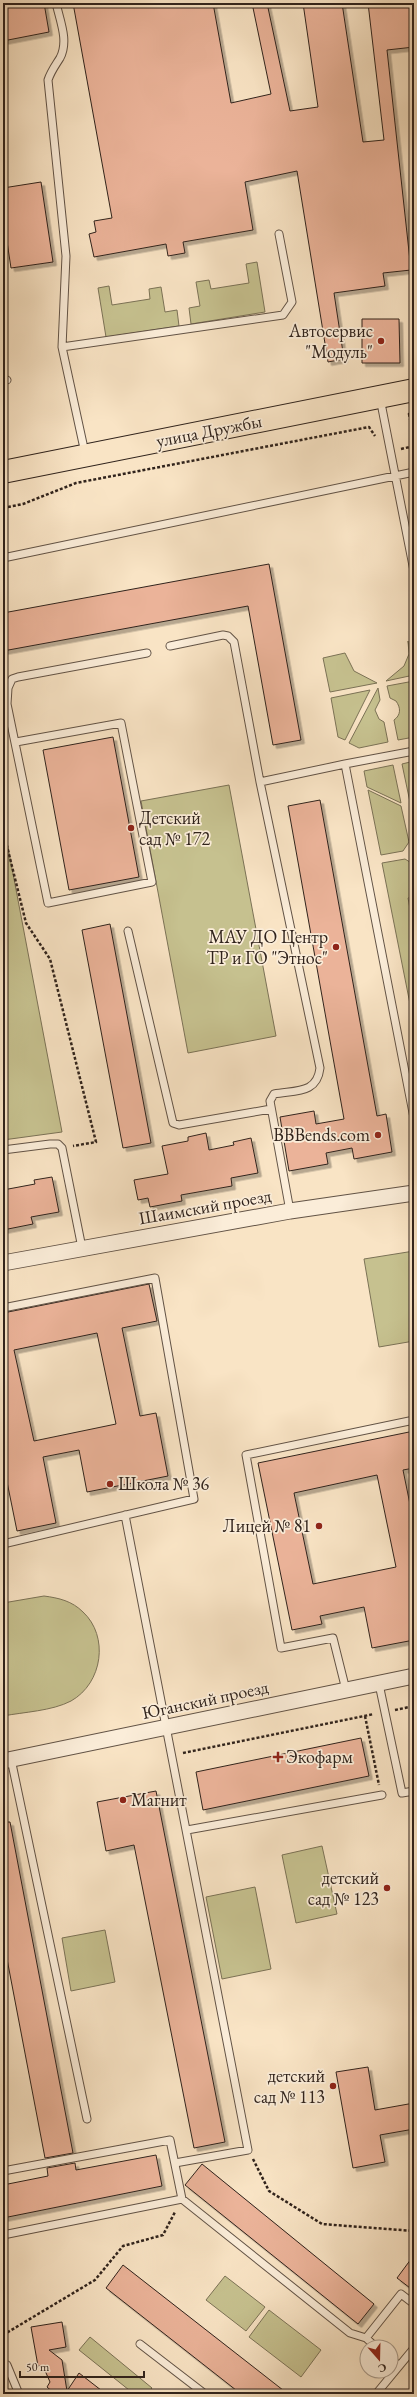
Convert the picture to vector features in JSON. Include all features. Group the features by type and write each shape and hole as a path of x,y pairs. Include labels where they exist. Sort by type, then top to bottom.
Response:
{"main road":[{"name":"улица Дружбы","path":"3,472 414,390"}],"street":[{"name":"Шаимский проезд","path":"3,1263 290,1211 414,1193"},
{"name":"Юганский проезд","path":"7,1760 414,1676"}],"lane":[{"path":"56,3 65,43 48,80 66,256 62,347 85,456"},
{"path":"62,347 283,316 292,302 279,234"},
{"path":"380,397 414,571"},
{"path":"3,558 414,472"},
{"path":"170,646 223,636 228,636 234,642 260,782 320,1068 319,1080 312,1087 274,1094 270,1101 290,1211"},
{"path":"16,742 121,722 152,882 48,903 16,742 5,705 8,688 12,679 147,653"},
{"path":"260,782 414,751"},
{"path":"345,764 414,1118"},
{"path":"128,931 173,1123 179,1125 271,1109"},
{"path":"3,1150 50,1144 58,1144 62,1148 82,1248"},
{"path":"3,1308 155,1278 194,1499 4,1544 3,1542"},
{"path":"346,1690 333,1638 281,1648 246,1455 414,1420"},
{"path":"125,1515 159,1697 167,1727 248,2150 175,2164"},
{"path":"379,1684 402,1793 414,1791"},
{"path":"7,1760 87,2119"},
{"path":"187,1830 382,1795"},
{"path":"3,2171 170,2140 182,2199 350,2333 366,2338 401,2294 414,2304"},
{"path":"3,2235 182,2199"},
{"path":"140,2344 205,2394"},
{"path":"399,2366 414,2348"},
{"path":"7,2364 19,2394"},
{"path":"376,2394 388,2379"}],"path":[{"path":"414,413 409,414 414,438"},
{"path":"3,508 23,504 76,483 369,427 386,452 414,446"},
{"path":"3,830 26,923 50,959 96,1142 62,1148"},
{"path":"172,1756 414,1706"},
{"path":"365,1716 382,1795"},
{"path":"248,2150 269,2191 322,2224 414,2231"},
{"path":"3,2335 95,2280 123,2246 163,2235 182,2199"}],"shaded area":[{"path":"257,262 265,312 191,324 189,308 200,306 196,282 209,280 211,289 249,283 246,264"},
{"path":"109,286 112,305 150,299 149,289 161,287 165,312 177,310 179,326 106,337 98,288"},
{"path":"408,641 414,675 386,681 404,666 409,654"},
{"path":"345,653 354,671 377,683 330,692 323,658"},
{"path":"414,681 414,737 398,740 394,720 399,714 399,706 396,701 390,698 387,686"},
{"path":"378,688 380,700 375,710 379,719 384,722 388,742 359,748 349,743"},
{"path":"370,690 345,740 338,737 331,698"},
{"path":"414,761 414,809 411,807 402,764"},
{"path":"393,765 401,803 367,787 364,771"},
{"path":"229,785 276,1036 188,1053 141,801"},
{"path":"368,790 401,806 409,842 403,851 381,855"},
{"path":"3,821 62,1132 3,1140"},
{"path":"405,859 413,864 414,897 408,898 414,930 414,1024 382,863"},
{"path":"414,1251 414,1341 379,1347 364,1259"},
{"path":"44,1596 60,1599 74,1605 83,1612 91,1622 97,1634 99,1646 99,1659 96,1671 90,1683 82,1693 71,1701 47,1709 3,1716 3,1603"},
{"path":"322,1846 337,1914 296,1923 282,1855"},
{"path":"255,1887 271,1969 222,1979 206,1897"},
{"path":"105,1930 115,1982 71,1991 62,1938"},
{"path":"225,2276 265,2307 246,2331 206,2300"},
{"path":"269,2310 321,2350 301,2377 249,2337"},
{"path":"90,2337 152,2388 147,2394 134,2394 79,2350"}],"building":[{"path":"3,3 44,3 49,32 3,41"},
{"path":"73,3 213,3 231,103 271,94 252,3 267,3 290,111 318,107 303,3 342,3 363,142 384,140 368,3 414,3 414,47 387,50 411,270 383,273 385,286 334,293 344,359 328,362 297,171 245,182 253,230 183,242 185,253 168,256 166,244 94,257 89,234 96,232 94,221 112,218"},
{"path":"41,182 53,262 11,268 3,215 3,188"},
{"name":"Автосервис \"Модуль\"","path":"362,319 399,319 400,363 362,363"},
{"path":"269,564 301,740 273,745 248,606 3,651 3,613"},
{"path":"113,737 139,877 69,890 43,750"},
{"path":"320,800 377,1116 386,1114 392,1152 354,1159 352,1148 326,1153 328,1164 289,1171 280,1117 314,1111 316,1124 344,1119 288,806"},
{"path":"110,924 151,1143 123,1148 82,930"},
{"path":"206,1133 209,1150 234,1145 233,1142 251,1138 258,1173 231,1178 232,1186 181,1195 182,1201 150,1207 148,1198 138,1200 134,1180 168,1174 162,1146 188,1141 188,1137"},
{"path":"52,1177 59,1212 31,1217 33,1224 3,1230 3,1190 35,1184 34,1180"},
{"path":"149,1284 157,1321 122,1328 140,1416 156,1413 168,1476 87,1492 79,1450 43,1457 56,1523 17,1531 3,1462 3,1313","holes":["97,1333 116,1424 34,1441 14,1350"]},
{"path":"414,1431 414,1468 403,1470 414,1524 414,1640 372,1648 364,1607 320,1616 322,1624 292,1630 258,1463","holes":["377,1475 396,1567 313,1584 294,1493"]},
{"path":"361,1738 369,1776 203,1810 196,1772"},
{"path":"156,1791 225,2142 194,2148 134,1845 106,1851 97,1802"},
{"path":"3,1822 10,1822 73,2153 45,2158 3,1938"},
{"path":"368,2067 375,2110 414,2103 414,2129 380,2135 385,2162 353,2168 336,2072"},
{"path":"156,2155 162,2186 3,2218 3,2185 48,2176 47,2168 75,2163 76,2170"},
{"path":"202,2164 374,2304 358,2324 185,2185"},
{"path":"414,2255 414,2291 397,2278"},
{"path":"123,2265 288,2394 241,2394 106,2288"},
{"path":"62,2322 66,2347 49,2350 62,2360 67,2391 79,2373 106,2394 55,2394 47,2387 50,2382 43,2366 38,2366 31,2327"}],"place":[{"name":"Автосервис \"Модуль\"","path":"381,341"},
{"name":"Детский сад № 172","path":"131,828"},
{"name":"МАУ ДО Центр ТР и ГО \"Этнос\"","path":"336,947"},
{"name":"BBBends.com","path":"378,1135"},
{"name":"Школа № 36","path":"110,1484"},
{"name":"Лицей № 81","path":"319,1526"},
{"name":"Экофарм","path":"278,1757"},
{"name":"Магнит","path":"123,1800"},
{"name":"детский сад № 123","path":"387,1888"},
{"name":"детский сад № 113","path":"333,2086"}]}
